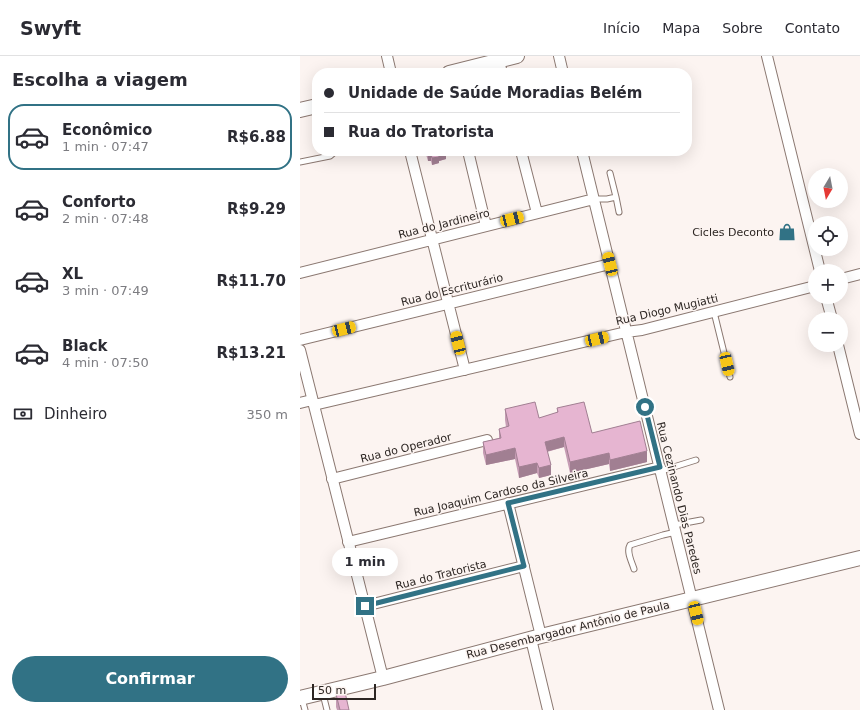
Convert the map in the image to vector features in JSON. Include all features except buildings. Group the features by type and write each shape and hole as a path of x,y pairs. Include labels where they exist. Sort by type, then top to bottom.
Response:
{"main road":[{"path":"501,67 517,56"},
{"path":"300,110 312,107"},
{"name":"Rua Desembargador Antônio de Paula","path":"302,702 323,693 536,638 860,558"}],"street":[{"path":"387,56 390,68"},
{"path":"559,56 562,68"},
{"path":"767,56 818,264"},
{"path":"411,156 465,370"},
{"path":"469,156 486,226"},
{"path":"522,156 537,213"},
{"name":"Rua Cezinando Dias Paredes","path":"583,156 719,710"},
{"name":"Rua do Jardineiro","path":"300,273 594,199"},
{"name":"Rua do Escriturário","path":"300,340 610,264"},
{"path":"848,277 860,274"},
{"name":"Rua Diogo Mugiatti","path":"300,403 313,403 465,370 626,332 642,330 808,288"},
{"path":"300,350 383,678"},
{"path":"840,352 860,434"},
{"name":"Rua do Operador","path":"332,478 486,440"},
{"name":"Rua Joaquim Cardoso da Silveira","path":"348,542 508,503 660,469"},
{"path":"508,503 524,566 548,710"},
{"name":"Rua do Tratorista","path":"365,606 524,566"}],"lane":[{"path":"300,162 330,156"},
{"path":"610,173 619,212"},
{"path":"594,199 616,197"},
{"path":"714,312 730,377"},
{"path":"660,469 696,460"},
{"path":"634,569 628,550 630,545 663,535 701,520"},
{"path":"323,693 327,710"}],"place":[{"name":"Cicles Deconto","path":"787,232"}],"route":[{"path":"365,606 524,566 508,503 660,467 645,407"}]}
